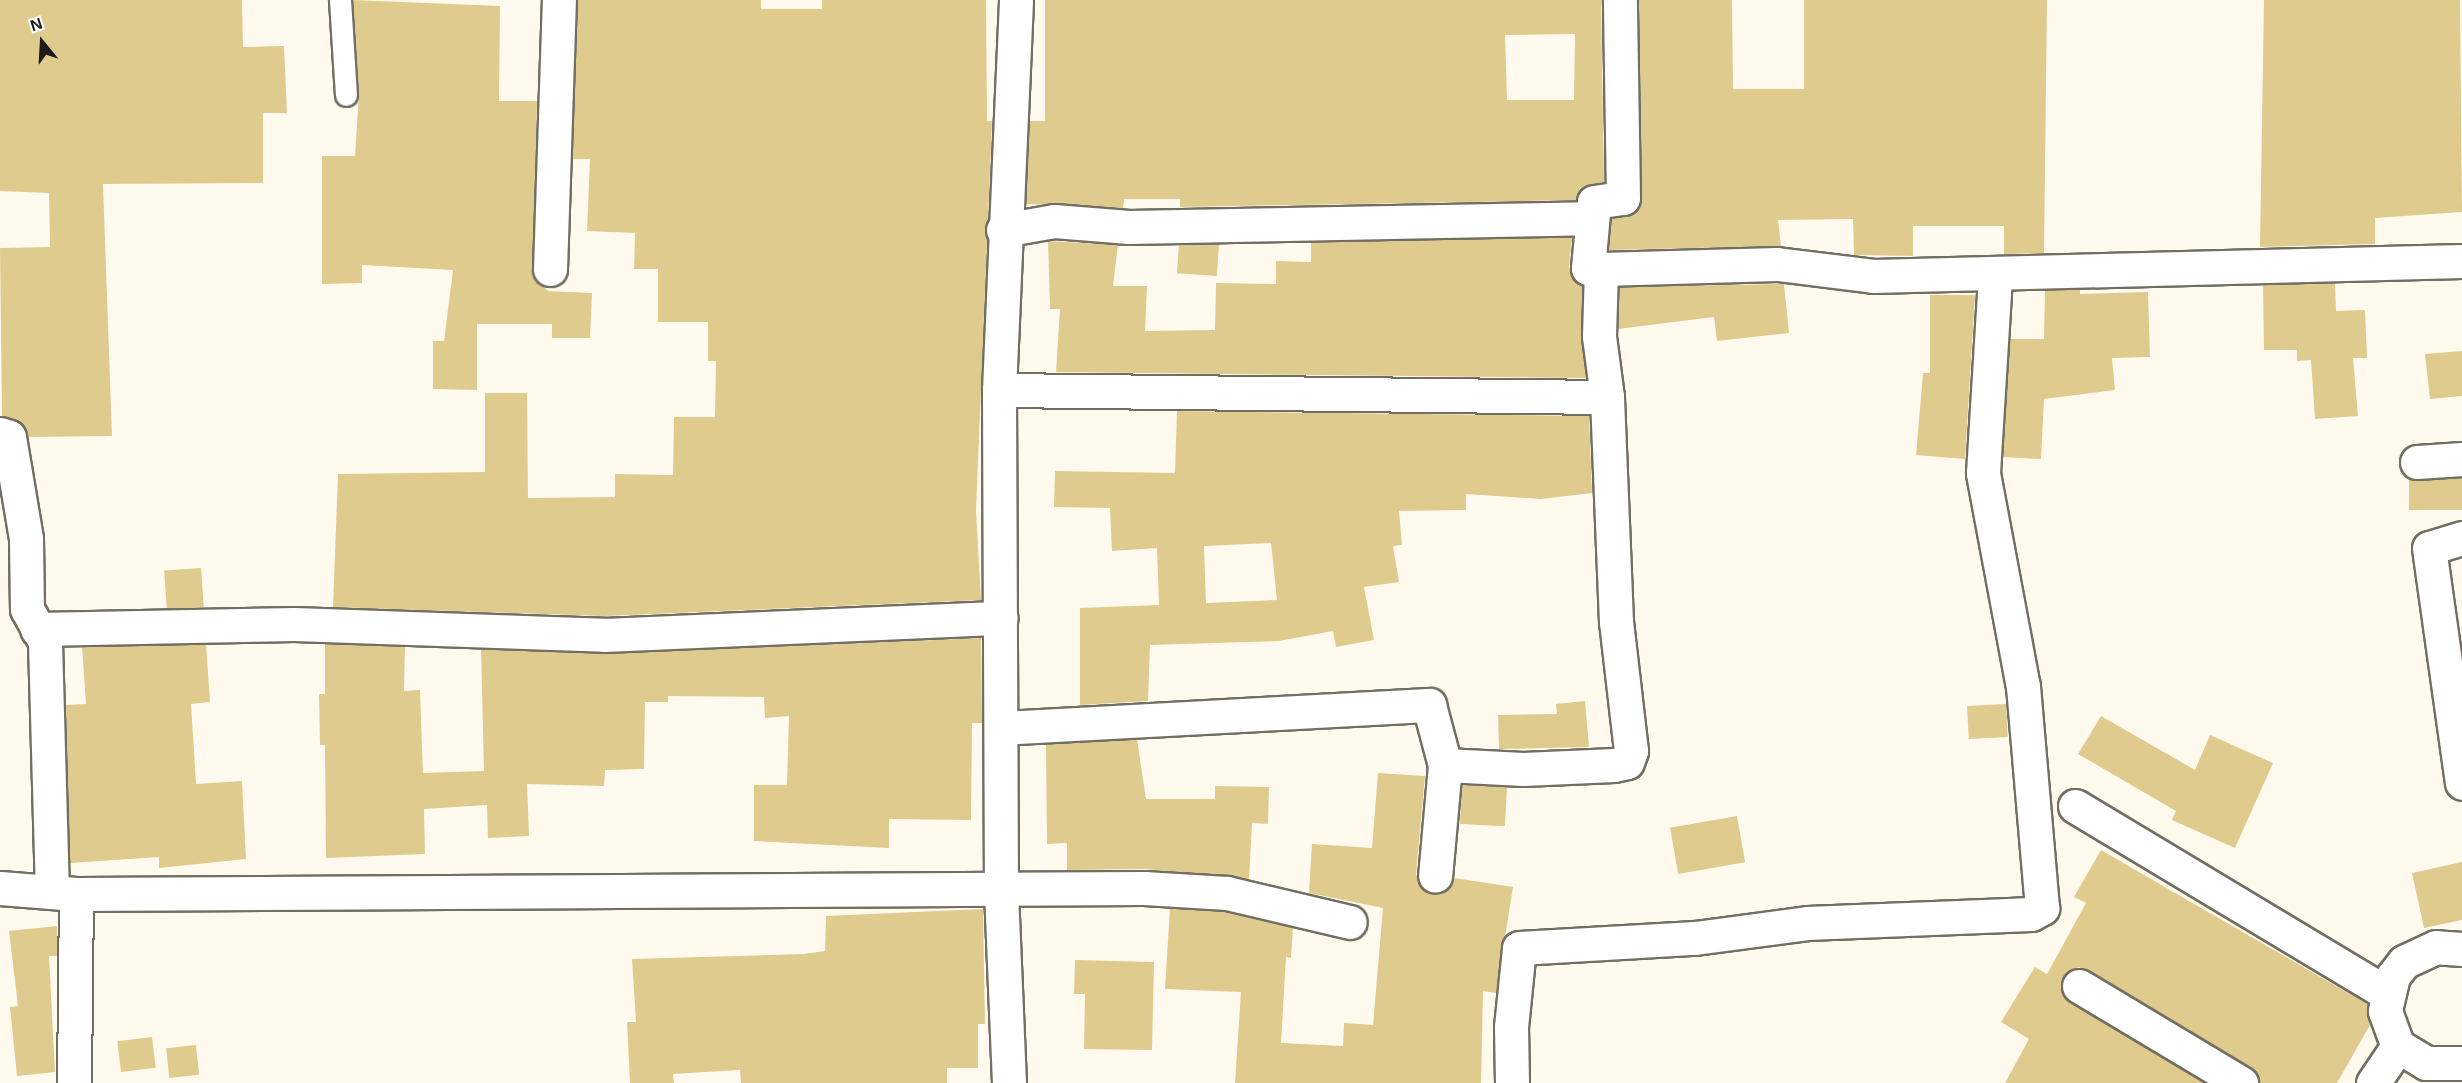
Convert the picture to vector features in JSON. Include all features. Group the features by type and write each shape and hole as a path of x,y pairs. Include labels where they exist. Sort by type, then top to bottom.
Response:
{"street":[{"path":"550,269 559,0"},
{"path":"1009,1083 1001,891 999,390 1003,230 1016,0"},
{"path":"1620,0 1623,198 1594,202 1588,218 1588,268 1777,264 1873,276 2462,261"},
{"path":"1003,230 1054,221 1129,227 1588,218"},
{"path":"1445,765 1523,770 1628,762 1631,751 1616,622 1607,397 1599,336 1601,269"},
{"path":"1512,1083 1511,1027 1519,948 1695,938 1807,923 2031,915 2042,908 2024,687 1983,473 1995,274"},
{"path":"999,390 1607,397"},
{"path":"0,434 9,437 26,539 27,609 45,642 64,893 74,1083"},
{"path":"2417,462 2462,459"},
{"path":"2462,538 2429,548 2462,783"},
{"path":"37,629 294,624 604,635 1001,618"},
{"path":"1001,728 1430,705 1445,765 1435,876"},
{"path":"2075,806 2386,993"},
{"path":"0,888 64,893 1001,891 1144,888 1227,894 1350,922"},
{"path":"2462,949 2436,947 2420,952 2393,976 2386,993 2385,1011 2398,1046 2426,1063 2462,1063"},
{"path":"2079,986 2241,1083"},
{"path":"2373,1083 2398,1046"}],"lane":[{"path":"340,0 346,95"}],"building":[{"path":"0,0 242,0 243,47 284,46 287,113 263,113 263,183 103,184 112,436 28,437 23,424 2,416 0,248 50,247 49,193 0,191"},
{"path":"353,0 500,6 499,101 537,101 533,277 548,291 592,293 590,338 552,338 552,324 477,324 477,390 433,389 433,341 444,341 453,270 362,265 362,283 322,284 322,156 355,156 359,94"},
{"path":"578,0 761,0 761,9 822,9 822,0 986,0 987,121 992,121 976,511 981,600 604,616 333,607 338,474 485,472 485,393 527,393 528,498 615,497 615,474 673,475 674,417 715,417 716,361 708,361 708,322 658,322 658,269 634,269 635,233 587,231 590,159 572,159"},
{"path":"1045,0 1601,0 1604,182 1584,186 1576,200 1180,207 1180,199 1124,199 1123,208 1026,204 1030,121 1045,121","holes":["1575,34 1574,100 1507,100 1505,35"]},
{"path":"1639,0 1732,0 1733,89 1804,89 1804,0 2047,0 2044,253 2004,254 2004,226 1913,226 1913,256 1854,255 1853,219 1778,220 1781,246 1608,250 1611,219 1633,214 1642,198"},
{"path":"2264,0 2460,0 2462,212 2375,218 2375,244 2260,247"},
{"path":"1572,237 1569,267 1582,285 1586,378 1056,372 1060,309 1050,309 1048,241 1118,245 1113,286 1147,286 1145,331 1215,330 1216,283 1276,284 1276,261 1311,262 1311,242"},
{"path":"1179,241 1219,244 1217,276 1177,273"},
{"path":"2335,283 2336,311 2365,310 2367,358 2353,358 2358,416 2315,419 2311,360 2297,361 2297,350 2264,350 2263,285"},
{"path":"1784,284 1789,333 1717,341 1714,317 1618,329 1619,287"},
{"path":"2080,289 2080,294 2148,292 2150,357 2112,358 2115,390 2044,399 2041,459 2003,457 2010,339 2044,339 2045,290"},
{"path":"1930,295 1975,295 1965,459 1916,455 1923,373 1930,373"},
{"path":"2462,351 2462,396 2430,399 2425,354"},
{"path":"1177,411 1589,416 1592,493 1541,499 1466,494 1466,510 1399,511 1402,545 1393,546 1399,582 1364,587 1374,640 1336,647 1333,631 1279,641 1150,645 1148,701 1080,705 1080,608 1159,605 1157,548 1112,551 1110,508 1054,507 1055,471 1175,473","holes":["1271,543 1277,600 1206,603 1204,546"]},
{"path":"2409,478 2462,478 2462,510 2409,510"},
{"path":"201,568 204,607 167,609 164,571"},
{"path":"981,638 982,723 972,723 971,820 889,819 889,848 754,841 754,785 787,785 789,716 765,718 764,697 668,696 668,702 645,702 644,769 605,770 604,786 527,784 529,836 488,838 487,805 424,809 425,854 326,858 325,745 320,745 319,694 325,694 325,644 405,647 404,691 420,690 423,773 484,771 481,649 605,654"},
{"path":"206,644 210,702 191,704 196,784 242,781 246,859 159,868 159,857 70,863 66,705 86,704 82,647"},
{"path":"1585,701 1589,747 1499,749 1498,715 1557,714 1556,704"},
{"path":"2006,704 2008,737 1969,739 1967,706"},
{"path":"2101,716 2195,770 2210,735 2273,763 2235,848 2172,820 2176,811 2078,754"},
{"path":"1137,739 1146,799 1215,799 1215,786 1269,787 1268,824 1252,823 1249,879 1145,869 1067,870 1067,843 1047,844 1046,744"},
{"path":"1378,773 1425,776 1416,874 1424,891 1442,893 1454,878 1513,887 1496,993 1483,991 1481,1083 1235,1083 1241,992 1165,989 1170,908 1224,912 1293,928 1291,958 1286,957 1281,1043 1343,1046 1344,1023 1373,1025 1383,908 1309,893 1312,844 1372,848"},
{"path":"1462,785 1507,787 1505,826 1460,824"},
{"path":"1737,816 1745,862 1678,874 1670,828"},
{"path":"2101,850 2367,1004 2370,1025 2337,1083 2260,1083 2251,1067 2079,967 2063,977 2062,995 2069,1002 2205,1083 2005,1083 2029,1039 2001,1022 2035,967 2047,974 2086,903 2074,897"},
{"path":"2462,862 2462,920 2424,928 2412,873"},
{"path":"983,909 985,1024 978,1024 978,1068 947,1068 947,1083 741,1083 740,1070 673,1074 674,1083 630,1083 627,1022 636,1022 632,959 803,954 825,951 826,916"},
{"path":"57,926 57,956 49,956 55,1072 17,1076 10,1007 18,1006 9,931"},
{"path":"1075,960 1154,962 1152,1050 1084,1049 1085,994 1074,994"},
{"path":"152,1037 156,1068 121,1072 117,1041"},
{"path":"196,1045 199,1075 169,1078 166,1048"}]}
